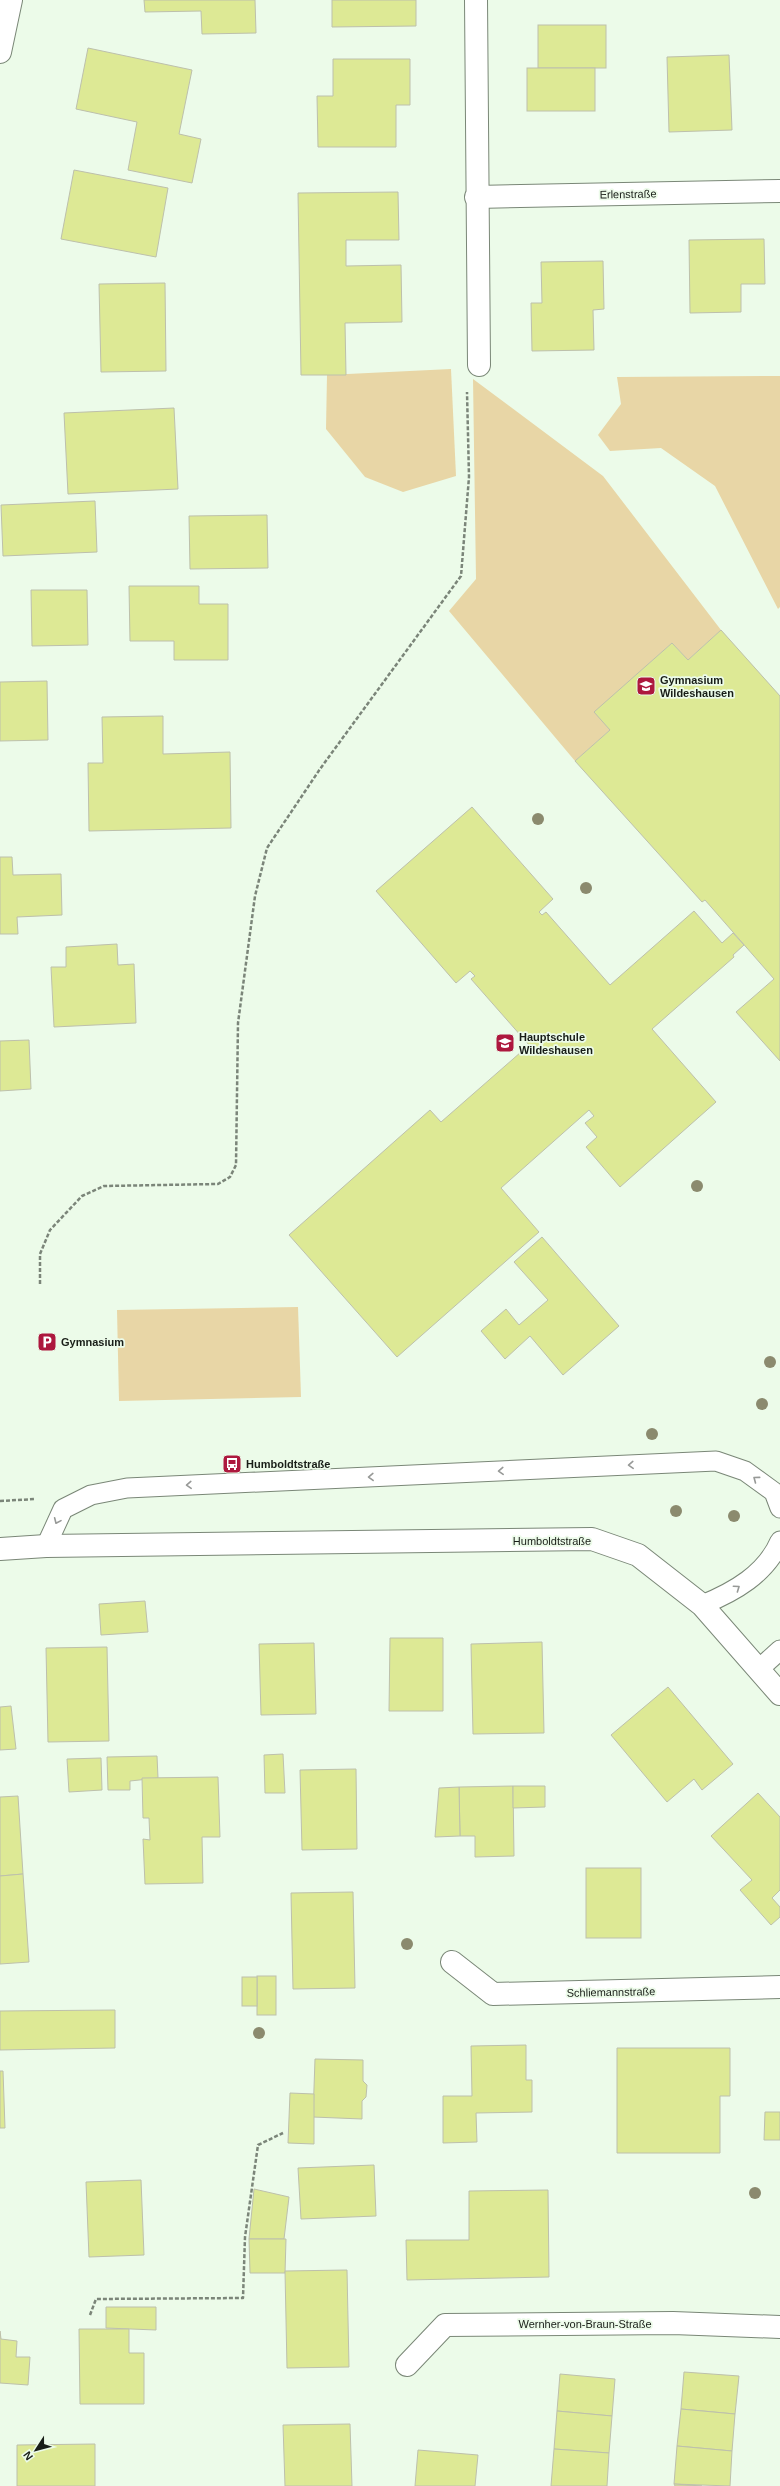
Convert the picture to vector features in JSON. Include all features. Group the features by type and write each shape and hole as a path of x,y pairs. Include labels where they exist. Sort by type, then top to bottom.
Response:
{"street":[{"path":"0,52 10,0"},
{"path":"476,0 476,197 480,364"},
{"name":"Erlenstraße","path":"476,197 780,191"},
{"name":"Humboldtstraße","path":"0,1549 46,1546 592,1539 638,1555 702,1605 780,1694"},
{"name":"Schliemannstraße","path":"452,1962 493,1994 780,1987"},
{"name":"Wernher-von-Braun-Straße","path":"407,2365 445,2325 673,2323 780,2326"}],"lane":[{"path":"46,1546 63,1509 91,1495 127,1488 716,1461 746,1471 774,1492 780,1508"},
{"path":"702,1605 727,1595 762,1570 780,1541"},
{"path":"758,1670 780,1650"}],"path":[{"path":"40,1284 40,1254 50,1230 82,1196 104,1186 218,1184 230,1177 236,1165 238,1024 255,896 267,848 320,769 462,576 469,477 466,379 480,364"},
{"path":"90,2315 96,2299 244,2298 245,2237 258,2145 283,2133"}],"shaded area":[{"path":"451,369 456,476 403,492 365,477 326,429 327,375"},
{"path":"780,376 780,607 778,609 715,486 661,448 610,451 598,435 621,404 617,377"},
{"path":"473,379 603,476 721,630 688,660 672,643 595,712 610,730 575,761 449,611 476,579"},
{"path":"298,1307 301,1397 119,1401 117,1310"}],"building":[{"path":"144,0 255,0 256,33 202,34 201,11 145,12"},
{"path":"332,0 416,0 416,26 332,27"},
{"path":"538,25 606,25 606,68 538,68"},
{"path":"88,48 192,70 179,134 201,139 192,183 128,170 137,122 76,109"},
{"path":"729,55 732,130 669,132 667,57"},
{"path":"333,59 410,59 410,105 396,105 396,147 318,147 317,96 333,96"},
{"path":"527,68 595,68 595,111 527,111"},
{"path":"74,170 168,188 156,257 61,239"},
{"path":"398,192 399,240 346,240 346,266 401,265 402,322 345,323 346,375 301,375 298,193"},
{"path":"764,239 765,284 741,284 741,312 690,313 689,240"},
{"path":"603,261 604,309 593,310 594,350 532,351 531,303 542,303 541,262"},
{"path":"165,283 166,371 101,372 99,284"},
{"path":"174,408 178,489 68,494 64,413"},
{"path":"95,501 97,552 3,556 1,505"},
{"path":"267,515 268,568 190,569 189,516"},
{"path":"129,586 199,586 199,604 228,604 228,660 174,660 174,641 130,641"},
{"path":"31,590 87,590 88,645 32,646"},
{"path":"721,630 780,696 780,1061 736,1012 774,979 705,900 702,902 575,761 610,730 594,712 672,643 688,660"},
{"path":"47,681 48,740 0,741 0,682"},
{"path":"163,716 163,754 230,752 231,828 89,831 88,763 103,763 102,717"},
{"path":"472,807 553,899 539,912 542,915 546,912 610,985 694,911 722,943 733,933 744,945 733,955 734,957 652,1029 716,1102 620,1187 586,1147 597,1137 585,1123 594,1116 589,1110 501,1188 539,1232 397,1357 289,1235 430,1110 441,1122 529,1045 471,979 475,976 470,971 456,983 376,891"},
{"path":"0,857 12,857 13,875 61,874 62,915 17,917 18,934 0,934"},
{"path":"117,944 118,965 134,964 136,1023 54,1027 51,967 66,967 66,947"},
{"path":"29,1040 31,1089 0,1091 0,1041"},
{"path":"542,1237 619,1326 563,1375 530,1336 505,1359 481,1331 506,1309 519,1325 548,1300 514,1262"},
{"path":"145,1601 148,1632 101,1635 99,1604"},
{"path":"390,1638 443,1638 443,1711 389,1711"},
{"path":"542,1642 544,1733 473,1734 471,1644"},
{"path":"314,1643 316,1714 261,1715 259,1644"},
{"path":"107,1647 109,1741 48,1742 46,1648"},
{"path":"668,1687 733,1764 702,1790 694,1779 667,1802 611,1735"},
{"path":"11,1706 16,1749 0,1750 0,1707"},
{"path":"283,1754 285,1793 265,1793 264,1755"},
{"path":"157,1756 158,1778 130,1781 130,1790 108,1790 107,1757"},
{"path":"101,1758 102,1790 69,1792 67,1759"},
{"path":"356,1769 357,1849 302,1850 300,1770"},
{"path":"218,1777 220,1837 202,1837 203,1883 145,1884 143,1839 150,1840 149,1818 143,1818 142,1778"},
{"path":"513,1786 514,1856 475,1857 475,1836 460,1836 459,1787"},
{"path":"513,1786 545,1786 545,1807 513,1808"},
{"path":"459,1787 460,1836 435,1837 439,1788"},
{"path":"758,1793 780,1817 780,1890 772,1898 780,1907 780,1917 771,1925 740,1890 752,1880 711,1836"},
{"path":"18,1796 23,1874 0,1876 0,1797"},
{"path":"586,1868 641,1868 641,1938 586,1938"},
{"path":"23,1874 29,1962 0,1964 0,1876"},
{"path":"353,1892 355,1988 293,1989 291,1893"},
{"path":"257,1976 276,1976 276,2015 257,2015"},
{"path":"242,1977 257,1977 257,2006 242,2006"},
{"path":"115,2010 115,2048 0,2050 0,2011"},
{"path":"526,2045 526,2080 532,2080 532,2112 476,2113 477,2142 443,2143 443,2096 472,2096 471,2046"},
{"path":"617,2048 730,2048 730,2096 720,2096 720,2153 617,2153"},
{"path":"315,2059 363,2060 363,2081 367,2085 366,2097 362,2101 362,2119 313,2117"},
{"path":"0,2071 3,2071 5,2128 0,2128"},
{"path":"290,2093 314,2094 314,2144 288,2143"},
{"path":"765,2112 780,2112 780,2140 764,2140"},
{"path":"374,2165 376,2216 301,2219 298,2168"},
{"path":"141,2180 144,2255 89,2257 86,2182"},
{"path":"254,2189 289,2197 284,2239 249,2239"},
{"path":"548,2190 549,2277 407,2280 406,2240 469,2240 469,2191"},
{"path":"249,2239 286,2239 285,2273 250,2273"},
{"path":"347,2270 349,2367 287,2368 285,2271"},
{"path":"106,2307 156,2307 156,2330 106,2328"},
{"path":"79,2329 129,2329 129,2353 144,2353 144,2404 80,2404"},
{"path":"0,2331 1,2339 17,2341 16,2357 30,2357 28,2385 0,2383"},
{"path":"684,2372 739,2376 735,2414 681,2409"},
{"path":"560,2374 615,2379 612,2416 557,2411"},
{"path":"681,2409 735,2414 732,2451 677,2446"},
{"path":"557,2411 612,2416 609,2453 554,2449"},
{"path":"350,2424 352,2486 285,2486 283,2425"},
{"path":"95,2444 95,2486 17,2486 17,2445"},
{"path":"677,2446 732,2451 730,2486 674,2484"},
{"path":"554,2449 609,2453 607,2486 551,2486"},
{"path":"418,2450 478,2455 475,2486 415,2486"},
{"path":"674,2484 702,2486 675,2486"}],"place":[{"name":"Gymnasium Wildeshausen","path":"646,686"},
{"name":"Hauptschule Wildeshausen","path":"505,1043"},
{"name":"Gymnasium","path":"47,1342"},
{"name":"Humboldtstraße","path":"232,1464"}]}
